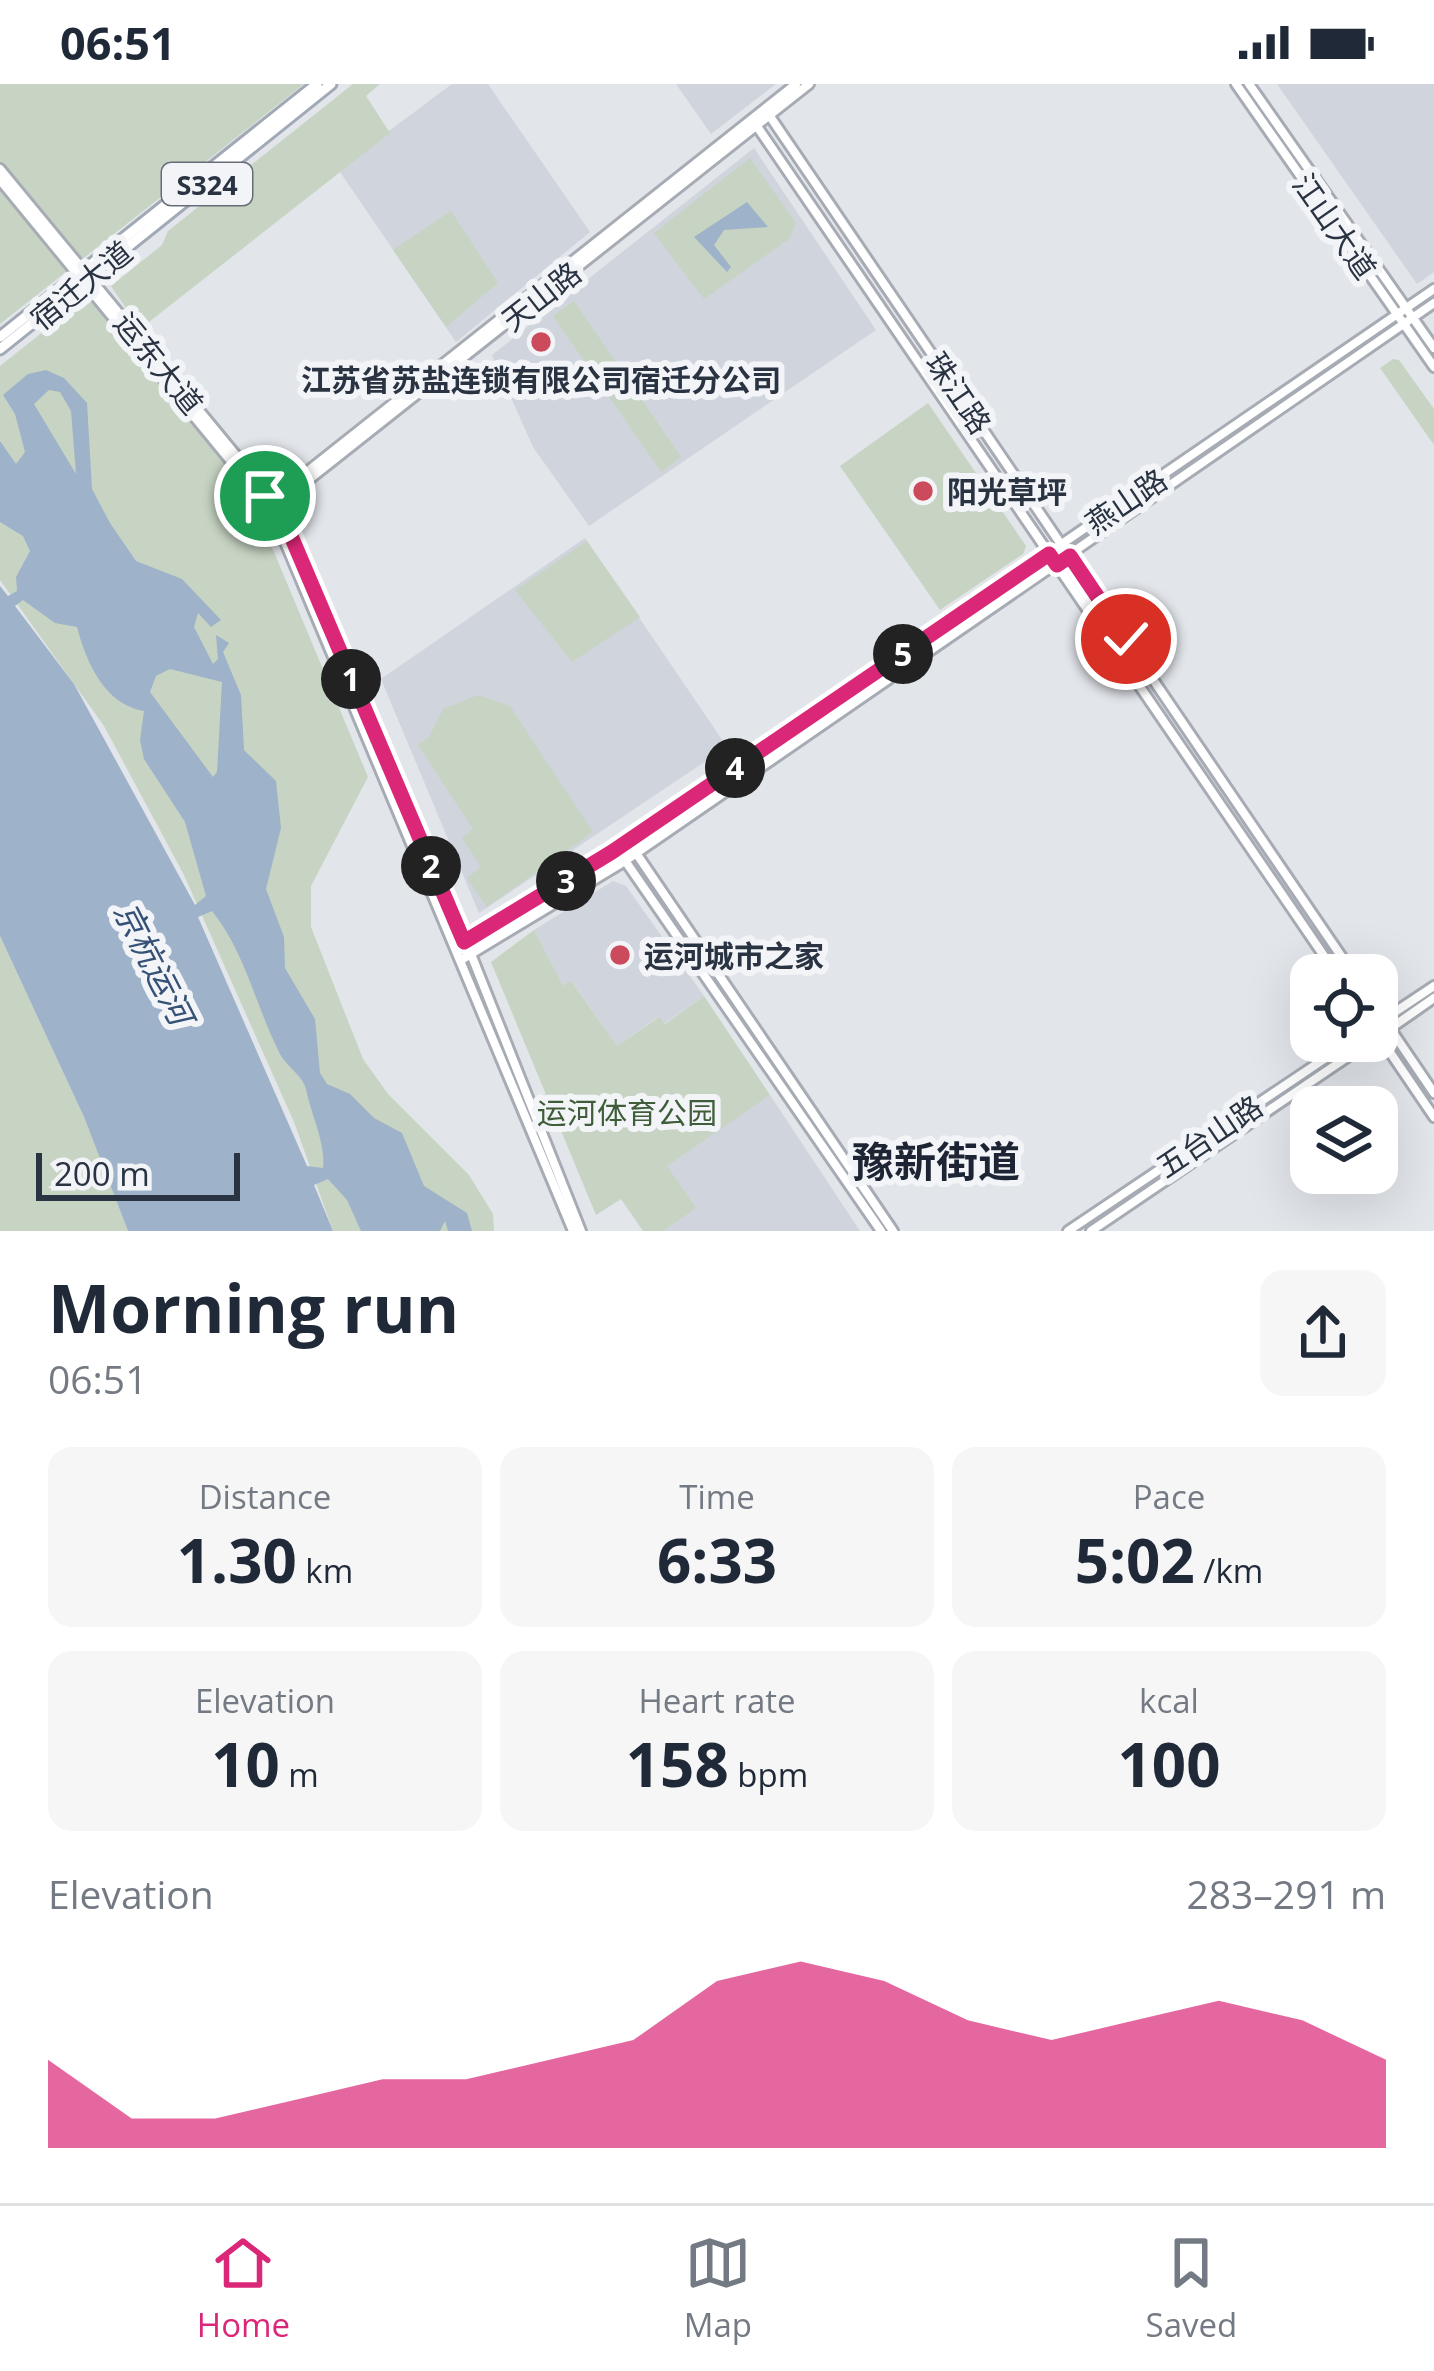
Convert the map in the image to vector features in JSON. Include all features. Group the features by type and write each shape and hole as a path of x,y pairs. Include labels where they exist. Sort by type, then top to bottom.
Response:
{"main road":[{"name":"宿迁大道","path":"0,350 317,84"},
{"name":"宿迁大道","path":"0,337 331,84"}],"street":[{"name":"天山路","path":"767,112 796,84"},
{"name":"天山路","path":"271,505 754,122 809,84"},
{"name":"江山大道","path":"1236,84 1405,316 1434,348"},
{"name":"江山大道","path":"1249,84 1405,316 1434,367"},
{"name":"珠江路","path":"767,112 1340,954"},
{"name":"珠江路","path":"754,122 1323,954"},
{"name":"运东大道","path":"0,169 238,470 286,542 460,944 472,954 577,1231"},
{"name":"运东大道","path":"0,180 271,505 291,536 460,944 461,960 577,1231"},
{"name":"燕山路","path":"461,960 625,861 1057,565 1405,316 1434,289"},
{"name":"燕山路","path":"460,944 617,849 1405,316 1434,303"},
{"path":"628,841 893,1231"},
{"path":"617,849 881,1231"},
{"name":"五台山路","path":"1398,1013 1434,986"},
{"name":"五台山路","path":"1398,1017 1434,998"},
{"path":"1398,1043 1434,1093"},
{"name":"五台山路","path":"1068,1231 1320,1062"},
{"name":"五台山路","path":"1091,1231 1339,1062"},
{"path":"1394,1062 1434,1117"}],"shaded area":[{"path":"452,84 488,84 590,232 456,342 338,169"},
{"path":"676,84 776,84 711,134"},
{"path":"1277,84 1434,84 1434,272 1417,284"},
{"path":"754,148 876,330 589,526 533,447 492,355"},
{"path":"585,538 727,747 479,913 381,679"},
{"name":"运河城市之家","path":"613,881 626,886 704,996 664,1024 658,1017 617,1046 572,982 563,987 534,930"},
{"path":"770,1095 860,1231 663,1231 695,1208 666,1166"}],"green space":[{"path":"0,84 304,84 0,324"},
{"path":"353,84 380,84 366,96 390,133 140,329 111,286 162,245 168,231"},
{"path":"750,158 796,223 789,239 704,299 654,233"},
{"path":"451,211 498,283 446,327 393,250"},
{"path":"88,296 235,477 274,552 368,777 311,886 311,927 363,1059 388,1094 469,1175 493,1214 494,1231 333,1231 294,1122 184,875 104,726 0,580 0,366"},
{"path":"574,301 681,457 661,472 553,316"},
{"path":"1399,360 1434,409 1434,445 1380,368"},
{"path":"928,403 1026,546 1023,554 940,610 840,466"},
{"path":"587,541 640,617 572,662 515,590"},
{"path":"478,695 510,706 593,832 487,907 467,878 481,867 462,838 473,829 418,745 429,737 443,709"},
{"name":"运河体育公园","path":"534,930 563,986 571,981 617,1046 659,1017 665,1024 704,996 770,1095 667,1166 696,1208 663,1231 643,1231 621,1199 596,1215 491,962"},
{"path":"0,936 84,1117 128,1231 0,1231"}],"water":[{"path":"747,202 768,227 724,230 714,245 731,267 727,272 694,237"},
{"name":"京杭运河","path":"46,370 64,378 87,403 92,489 136,561 182,579 221,620 211,627 198,613 194,627 213,664 218,659 216,635 229,643 223,652 241,695 244,750 276,781 281,828 266,889 284,937 285,968 315,1019 320,1073 327,1084 350,1094 374,1118 402,1133 424,1186 467,1213 472,1231 448,1231 445,1221 440,1231 361,1231 347,1200 328,1179 314,1185 333,1231 128,1231 84,1117 0,936 0,586 8,596 17,591 16,577 30,551 23,536 0,522 0,441 16,464 25,452 15,414 3,395 28,374","holes":["49,390 60,392 71,411 76,474 34,404","23,600 55,623 77,627 99,680 118,700 144,711 140,740 144,759 185,822 206,896 195,905 74,684 15,606","170,669 222,682 213,777 150,692 156,676","212,911 223,927 279,1052 304,1084 323,1168 307,1166 198,917"]}],"place":[{"name":"江苏省苏盐连锁有限公司宿迁分公司","path":"541,342"},
{"name":"阳光草坪","path":"923,491"},
{"name":"运河城市之家","path":"620,955"}],"district":[{"name":"豫新街道","path":"936,1160"}],"route":[{"path":"265,496 291,536 464,942 612,852 1049,554 1057,565 1070,556 1126,639"}]}
